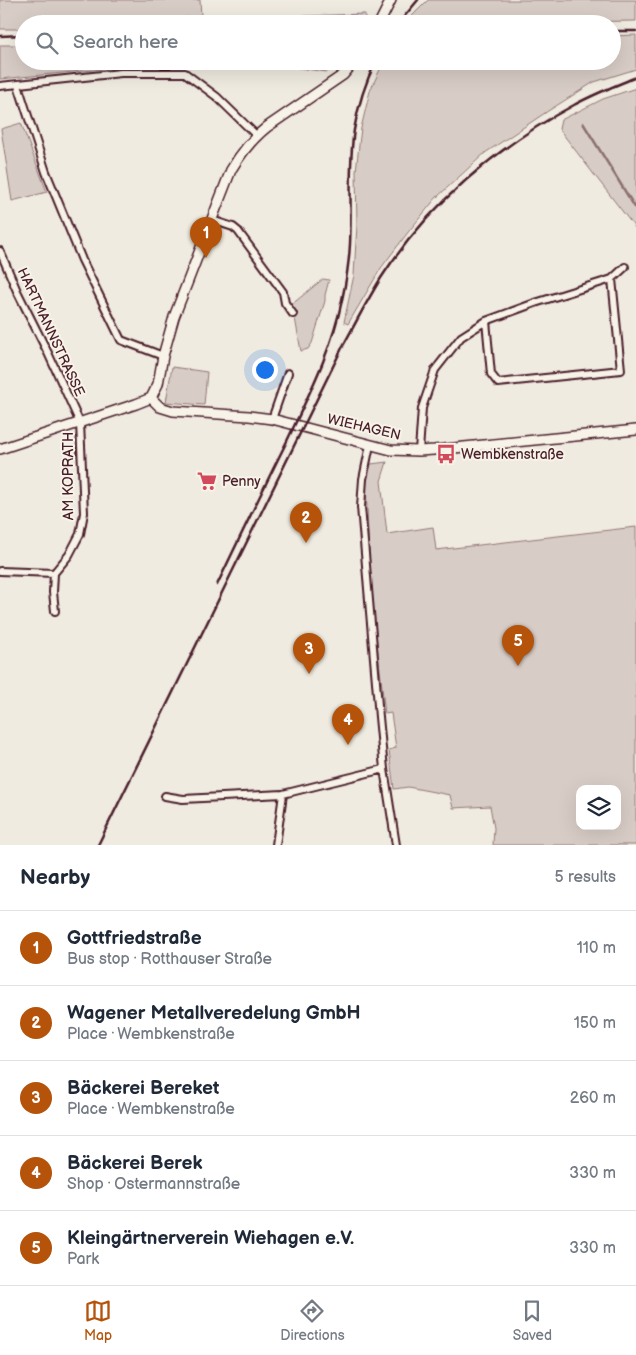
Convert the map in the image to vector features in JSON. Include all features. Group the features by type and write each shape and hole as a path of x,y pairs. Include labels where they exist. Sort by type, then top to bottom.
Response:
{"main road":[{"path":"384,15 391,0"},
{"path":"0,449 151,398 158,384 163,356 174,317 231,170 238,158 256,136 274,121 343,75 347,70"},
{"name":"WIEHAGEN","path":"151,398 160,407 174,411 272,419 391,450 419,451 636,430"}],"street":[{"path":"0,86 121,73 185,72 217,97 256,136"},
{"path":"18,84 46,172 82,260 121,340 163,356"},
{"path":"212,220 233,227 238,232 282,292 285,303 293,314"},
{"name":"HARTMANNSTRASSE","path":"0,251 80,423"},
{"path":"419,451 422,408 435,370 461,337 486,321 535,303 612,280 625,267"},
{"path":"486,321 491,374 498,383 621,370 612,280"},
{"path":"272,419 288,373"},
{"name":"AM KOPRATH","path":"54,573 69,555 80,534 84,513 80,423"},
{"path":"370,445 363,479 361,507 384,769 396,845"},
{"path":"0,572 54,573 55,611"},
{"path":"165,796 183,799 283,794 384,769"},
{"path":"276,845 283,794"}],"shaded area":[{"path":"0,0 200,0 201,15 15,15 15,29 0,29"},
{"path":"428,0 636,0 636,21 621,21 621,15 413,15"},
{"path":"636,35 636,69 594,82 485,153 436,198 381,268 348,324 344,322 354,275 357,225 356,171 361,128 370,91 380,70 621,70 621,36"},
{"path":"0,45 15,45 15,70 93,70 0,79"},
{"path":"313,70 330,70 327,72"},
{"path":"636,88 636,229 559,129 561,120 603,99"},
{"path":"21,123 47,192 12,201 1,129"},
{"path":"323,279 329,280 325,301 312,343 308,349 301,351 293,307 291,305"},
{"path":"172,367 207,372 204,405 166,402"},
{"path":"387,462 381,481 387,534 433,527 436,550 636,527 636,845 493,845 494,828 490,806 453,808 450,795 408,787 394,789 389,750 396,748 391,713 385,714 370,581 366,483 371,464"}],"waterway":[{"path":"583,123 636,209"}],"railway":[{"path":"406,15 418,0"},
{"path":"621,31 636,31"},
{"path":"0,36 15,35"},
{"path":"217,585 319,372 338,319 349,258 351,158 354,130 362,95 372,70"},
{"path":"98,845 344,344 381,278 420,226 443,202 492,159 518,139 574,105 636,77"}],"place":[{"name":"Gottfriedstraße","path":"206,258"},
{"name":"Wembkenstraße","path":"446,454"},
{"name":"Penny","path":"207,481"},
{"name":"Wagener Metallveredelung GmbH","path":"306,543"},
{"name":"Kleingärtnerverein Wiehagen e.V.","path":"518,666"},
{"name":"Bäckerei Bereket","path":"309,674"},
{"name":"Bäckerei Berek","path":"348,745"}]}
